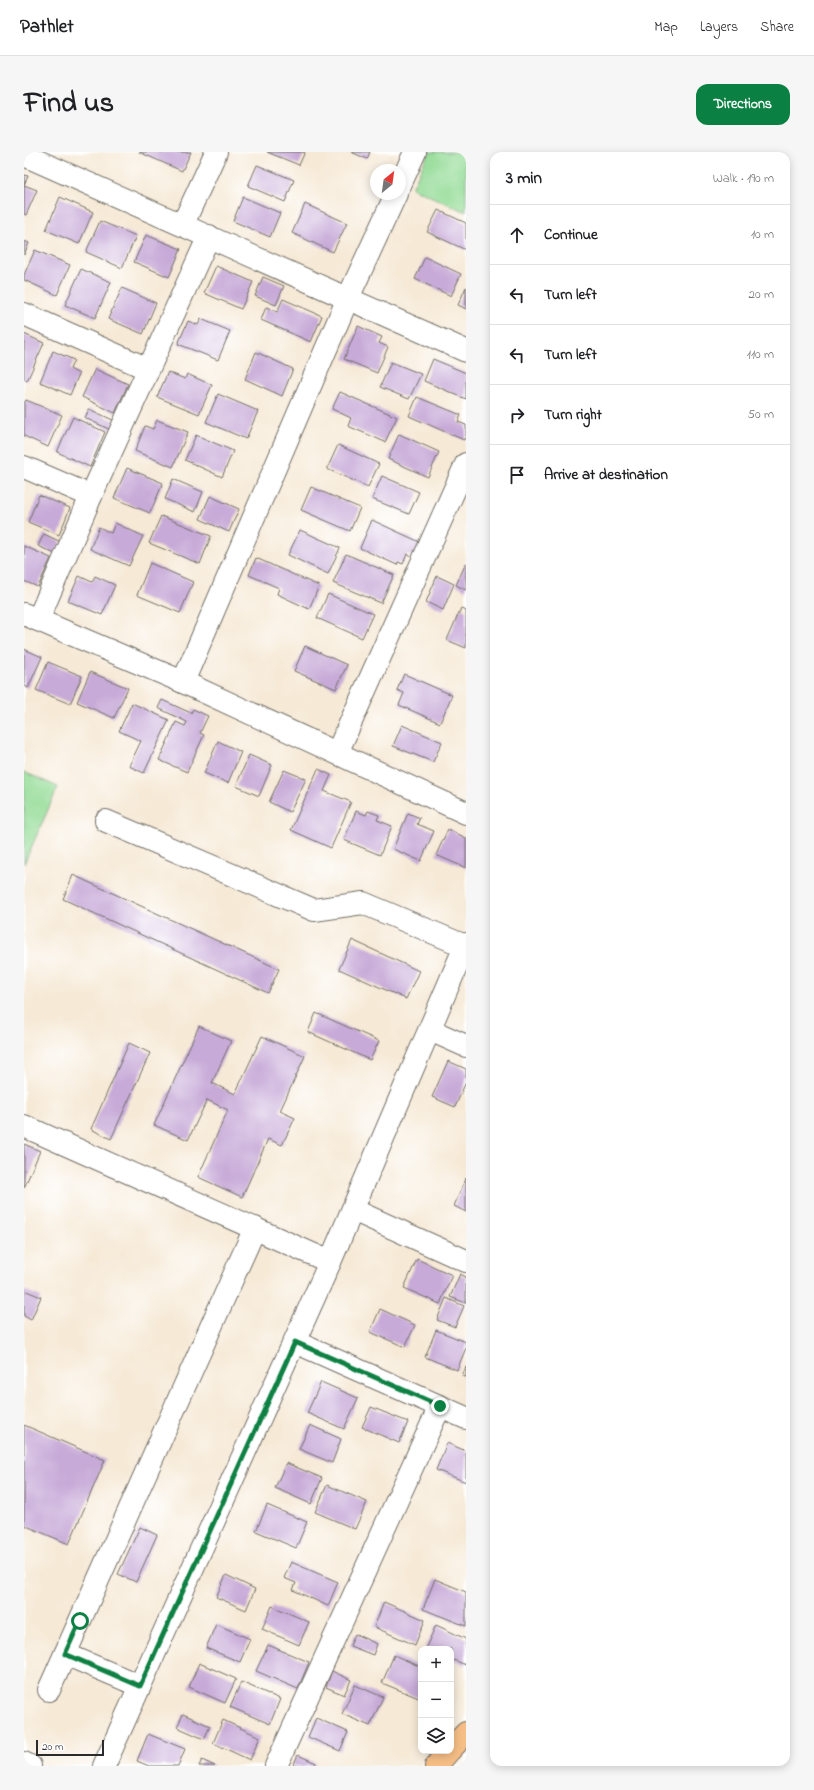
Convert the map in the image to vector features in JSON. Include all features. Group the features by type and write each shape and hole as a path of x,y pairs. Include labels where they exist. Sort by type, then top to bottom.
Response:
{"main road":[{"path":"454,1746 466,1733"},
{"path":"436,1766 446,1754"}],"street":[{"path":"182,224 216,152"},
{"path":"406,172 415,152"},
{"path":"27,154 466,351"},
{"path":"183,682 348,298 393,200"},
{"path":"209,236 91,496 31,617 183,682 466,813"},
{"path":"24,314 148,369"},
{"path":"337,754 466,464"},
{"path":"24,467 91,496"},
{"path":"104,1766 295,1342 466,945 364,903 314,910 106,821"},
{"path":"430,1030 466,1046"},
{"path":"24,1126 330,1262"},
{"path":"353,1210 466,1261"},
{"path":"49,1690 255,1228"},
{"path":"295,1342 466,1418"},
{"path":"276,1766 440,1406"},
{"path":"65,1654 140,1686"},
{"path":"24,1763 30,1766"}],"green space":[{"path":"429,152 466,152 466,212 412,188"},
{"path":"24,772 58,787 24,864"}],"building":[{"path":"139,152 191,152 182,171"},
{"path":"267,152 305,152 299,165"},
{"path":"351,152 370,152 367,159"},
{"path":"257,165 294,180 285,202 248,186"},
{"path":"24,175 28,176 24,185"},
{"path":"24,185 37,190 26,215 24,214"},
{"path":"60,197 93,212 79,244 46,230"},
{"path":"243,197 280,213 270,237 233,221"},
{"path":"305,204 347,223 333,252 292,233"},
{"path":"438,210 466,223 466,250 427,232"},
{"path":"100,221 136,236 122,268 86,252"},
{"path":"146,235 181,249 169,277 134,262"},
{"path":"24,241 29,243 24,255"},
{"path":"35,250 70,265 57,295 24,280 24,275"},
{"path":"425,257 461,274 451,296 415,279"},
{"path":"216,266 253,282 241,309 204,293"},
{"path":"81,269 111,282 95,318 65,305"},
{"path":"263,277 284,286 276,305 255,296"},
{"path":"466,287 466,309 458,305"},
{"path":"122,288 156,303 143,334 108,319"},
{"path":"283,299 322,316 311,342 261,320 266,307 277,312"},
{"path":"201,319 230,331 218,360 178,344 188,321 198,325"},
{"path":"358,326 382,337 379,343 388,347 377,373 344,359"},
{"path":"24,334 44,343 27,381 24,379"},
{"path":"53,351 74,360 70,369 79,374 70,395 40,382"},
{"path":"256,352 293,369 282,396 245,379"},
{"path":"433,359 466,373 466,399 424,381"},
{"path":"391,362 421,374 409,399 380,387"},
{"path":"95,369 128,384 115,413 82,397"},
{"path":"168,372 185,379 187,374 212,385 199,414 157,397"},
{"path":"340,392 397,417 385,442 348,426 351,418 332,409"},
{"path":"218,394 258,411 246,439 206,422"},
{"path":"417,397 461,415 458,422 466,425 466,435 464,440 409,416"},
{"path":"26,400 62,415 48,447 24,436 24,404"},
{"path":"89,409 115,421 111,430 85,418"},
{"path":"73,417 105,432 90,467 57,452"},
{"path":"157,420 188,432 173,467 135,451 145,426 153,429"},
{"path":"399,434 439,452 428,477 388,459"},
{"path":"196,435 233,451 222,477 185,460"},
{"path":"338,445 379,464 368,487 327,469"},
{"path":"127,468 163,483 150,513 114,498"},
{"path":"382,476 419,492 409,514 372,499"},
{"path":"173,479 203,492 195,512 165,499"},
{"path":"311,487 360,508 350,531 301,510"},
{"path":"39,495 70,508 59,535 28,522"},
{"path":"210,496 239,509 229,532 200,519"},
{"path":"161,516 211,536 200,564 149,543"},
{"path":"372,520 422,543 415,558 407,554 403,564 398,562 397,565 360,548"},
{"path":"115,523 143,536 129,566 90,549 99,527 111,533"},
{"path":"300,530 340,548 328,574 288,555"},
{"path":"44,534 61,542 55,554 38,546"},
{"path":"24,546 51,558 38,587 24,581"},
{"path":"346,554 394,575 381,603 333,583"},
{"path":"256,558 319,586 309,609 277,594 279,588 249,575"},
{"path":"150,563 193,582 180,613 137,595"},
{"path":"466,563 466,590 456,585"},
{"path":"79,576 92,582 95,576 115,585 102,615 68,601"},
{"path":"437,576 454,584 443,610 426,602"},
{"path":"328,594 373,614 362,638 317,618"},
{"path":"461,608 466,611 466,648 447,640"},
{"path":"305,646 347,665 336,689 294,671"},
{"path":"24,649 42,657 28,688 24,686"},
{"path":"48,662 82,676 70,704 36,690"},
{"path":"90,672 128,688 114,718 77,702"},
{"path":"404,674 452,695 440,723 399,705 404,693 397,690"},
{"path":"162,700 191,713 193,709 208,716 200,733 204,735 187,772 159,760 176,722 185,726 187,722 158,708"},
{"path":"132,703 169,720 144,773 129,766 141,741 119,731"},
{"path":"402,725 442,742 433,762 393,746"},
{"path":"218,741 241,752 228,783 204,773"},
{"path":"249,755 272,765 259,796 236,786"},
{"path":"318,769 331,775 324,791 351,802 331,848 291,830"},
{"path":"284,770 306,779 290,812 269,802"},
{"path":"356,811 366,815 368,811 379,815 377,820 392,826 380,855 344,840"},
{"path":"408,813 420,818 417,824 434,831 421,861 393,849"},
{"path":"448,829 466,838 466,868 436,855"},
{"path":"73,875 279,969 268,993 63,899"},
{"path":"352,940 419,971 406,999 339,969"},
{"path":"316,1013 379,1041 370,1060 308,1032"},
{"path":"199,1026 231,1041 212,1083 235,1094 262,1036 305,1056 280,1111 295,1118 282,1145 268,1139 242,1197 198,1177 228,1110 207,1100 188,1140 154,1125"},
{"path":"129,1043 150,1053 111,1139 91,1129"},
{"path":"448,1061 466,1069 466,1082 455,1107 432,1097"},
{"path":"24,1144 40,1151 24,1188"},
{"path":"466,1178 466,1212 454,1206"},
{"path":"417,1259 452,1275 440,1304 404,1288"},
{"path":"460,1274 466,1277 466,1303 450,1297"},
{"path":"24,1290 41,1297 31,1320 24,1316"},
{"path":"446,1298 464,1306 455,1327 437,1320"},
{"path":"380,1309 415,1325 405,1347 370,1332"},
{"path":"436,1330 466,1342 466,1348 457,1370 425,1357"},
{"path":"466,1367 466,1377 462,1376"},
{"path":"321,1382 358,1398 344,1429 307,1413"},
{"path":"371,1407 408,1422 399,1443 362,1427"},
{"path":"24,1425 105,1460 69,1544 24,1525"},
{"path":"310,1425 341,1439 332,1463 299,1449"},
{"path":"447,1443 466,1451 466,1482 436,1470"},
{"path":"286,1463 322,1478 311,1504 275,1488"},
{"path":"327,1485 367,1502 355,1529 315,1512"},
{"path":"267,1505 307,1522 296,1548 256,1531"},
{"path":"140,1527 157,1535 136,1582 118,1574"},
{"path":"291,1562 338,1582 328,1606 293,1590 296,1583 284,1578"},
{"path":"226,1575 255,1589 246,1610 216,1597"},
{"path":"435,1579 466,1592 466,1626 423,1609"},
{"path":"384,1602 425,1620 415,1645 374,1627"},
{"path":"272,1606 309,1622 299,1645 262,1629"},
{"path":"216,1624 250,1639 240,1662 206,1648"},
{"path":"436,1625 466,1639 466,1665 454,1660 454,1646 426,1646"},
{"path":"355,1634 377,1644 373,1655 350,1646"},
{"path":"268,1645 309,1662 298,1689 256,1671"},
{"path":"394,1655 418,1666 418,1698 382,1683"},
{"path":"199,1663 236,1679 225,1703 189,1687"},
{"path":"332,1671 351,1680 344,1695 326,1687"},
{"path":"241,1682 280,1699 270,1724 230,1707"},
{"path":"355,1685 383,1697 370,1726 342,1714"},
{"path":"183,1714 210,1726 204,1739 177,1727"},
{"path":"316,1718 348,1732 340,1751 308,1737"},
{"path":"223,1720 260,1737 250,1760 213,1743"},
{"path":"148,1734 185,1749 178,1766 149,1766 137,1761"},
{"path":"298,1755 316,1763 315,1766 293,1766"},
{"path":"202,1760 215,1766 199,1766"}],"route":[{"path":"80,1621 65,1654 140,1686 295,1342 440,1406"}]}
